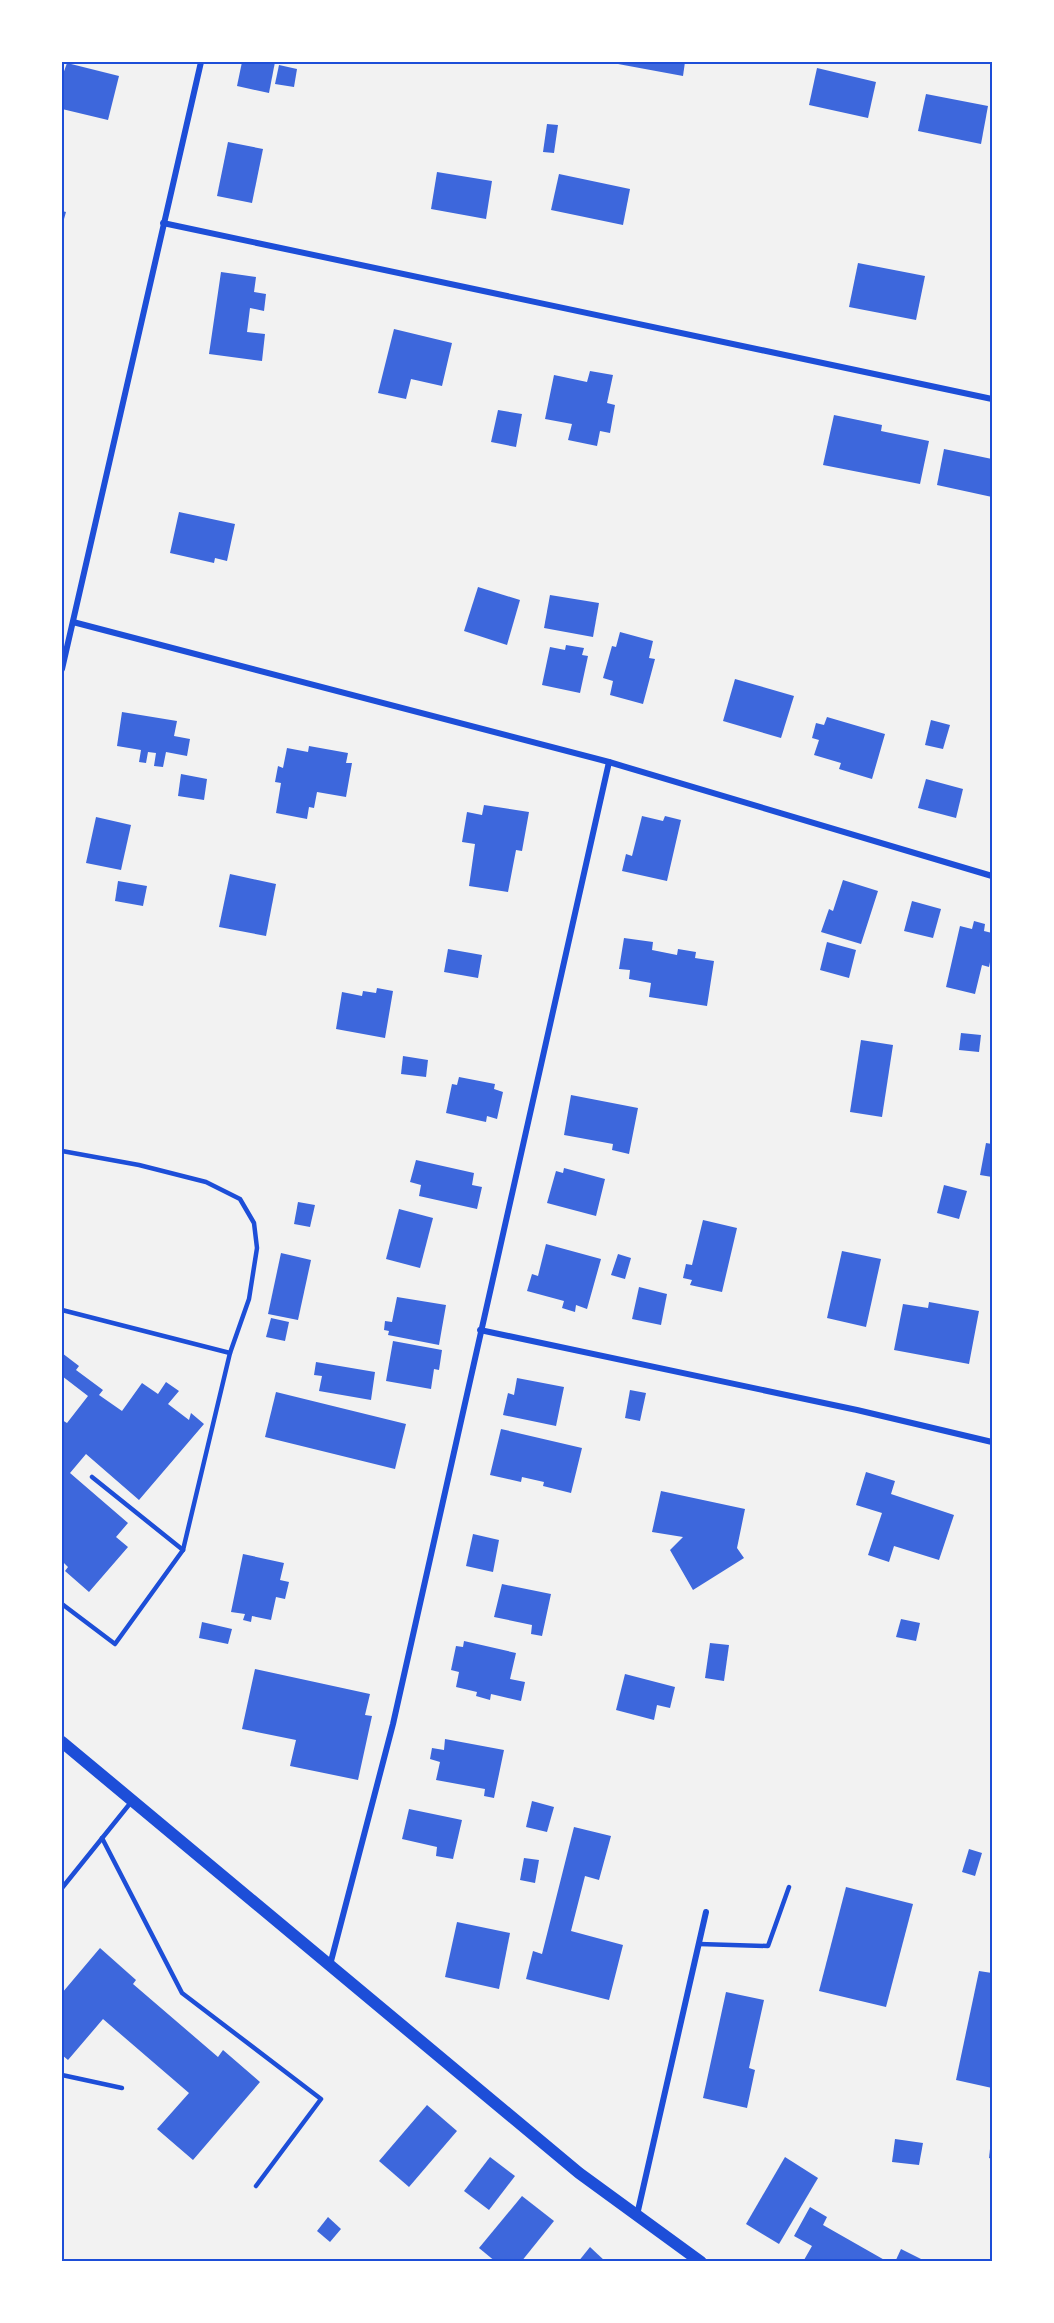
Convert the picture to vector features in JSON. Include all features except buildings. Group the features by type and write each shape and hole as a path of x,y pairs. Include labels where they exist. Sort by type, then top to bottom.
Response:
{"main road":[{"path":"62,1742 579,2174 701,2262"}],"street":[{"path":"62,669 201,62"},
{"path":"163,223 993,399"},
{"path":"73,622 609,762 993,876"},
{"path":"330,1966 393,1724 609,762"},
{"path":"480,1330 857,1410 993,1442"},
{"path":"637,2216 706,1912"}],"lane":[{"path":"62,1151 139,1165 206,1182 240,1199 254,1223 257,1248 249,1299 230,1353 183,1550 115,1644 62,1604"},
{"path":"62,1310 230,1353"},
{"path":"92,1477 183,1550"},
{"path":"62,1888 132,1801"},
{"path":"102,1838 182,1993 321,2099 256,2186"},
{"path":"699,1944 768,1946 789,1887"},
{"path":"62,2075 122,2088"}]}
